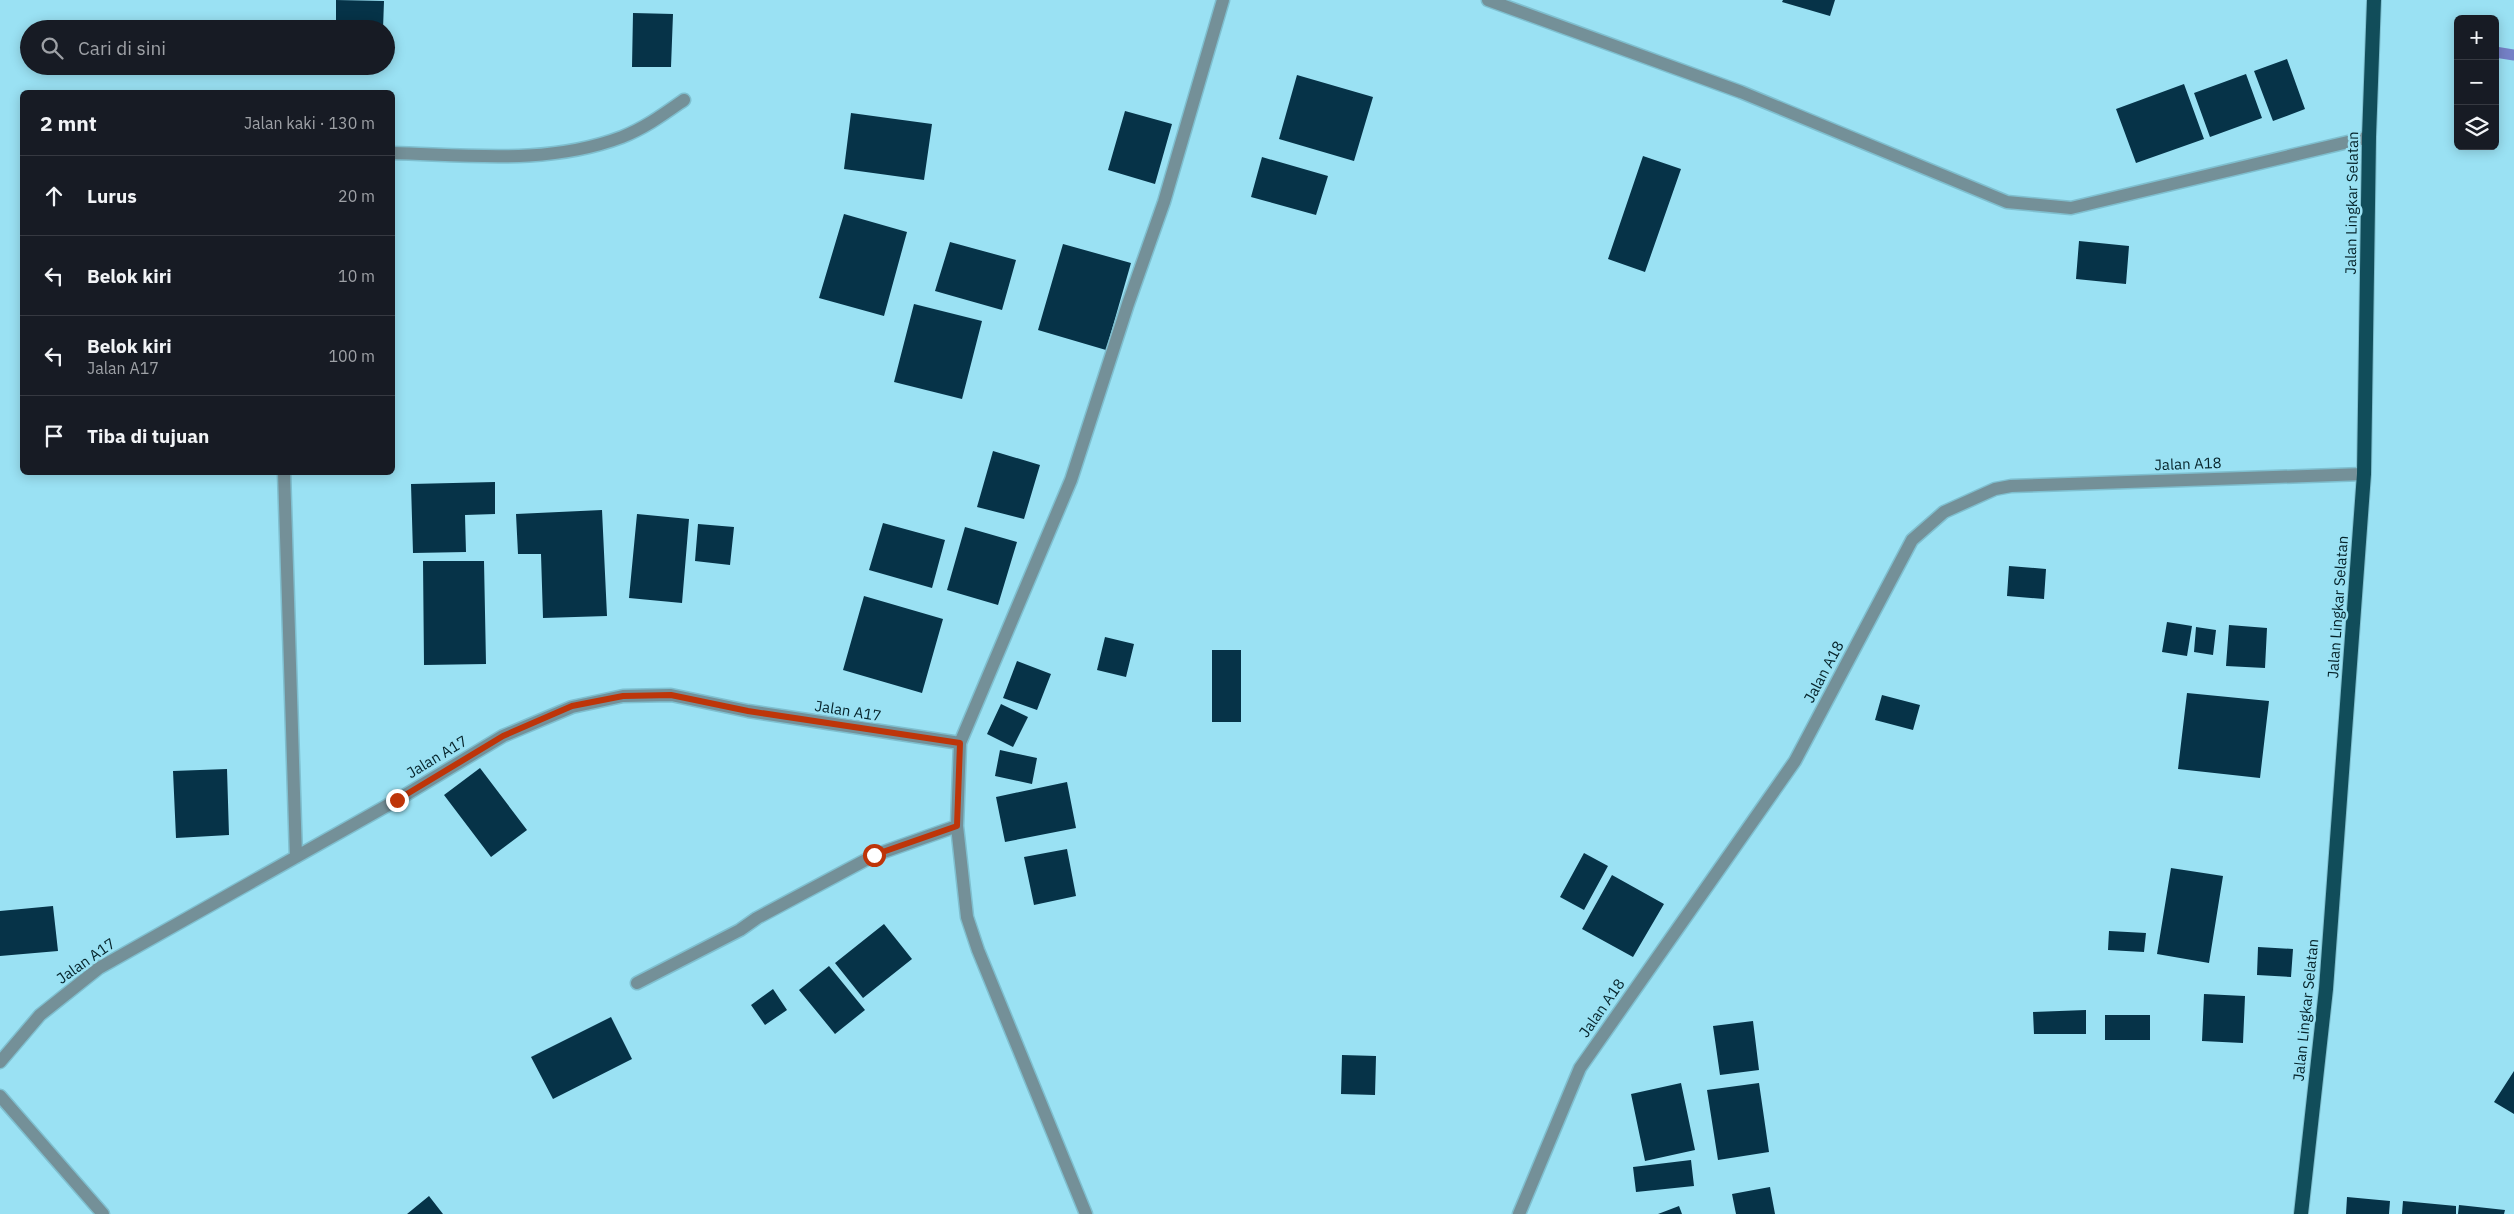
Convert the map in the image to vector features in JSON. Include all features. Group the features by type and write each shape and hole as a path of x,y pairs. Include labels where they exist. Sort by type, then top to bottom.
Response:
{"highway":[{"name":"Jalan Lingkar Selatan","path":"2301,1214 2326,989 2364,474 2369,137 2374,0"}],"street":[{"path":"1086,1214 978,950 968,917 957,826 960,743 1071,480 1128,304 1164,202 1224,0"},
{"path":"1488,0 1742,92 2007,202 2071,208 2369,137"},
{"path":"395,153 524,157 555,154 623,137 653,122 684,100"},
{"name":"Jalan A18","path":"1518,1214 1580,1068 1795,761 1912,540 1944,512 1995,490 2010,486 2364,474"},
{"path":"284,475 296,857"},
{"name":"Jalan A17","path":"0,1062 40,1015 99,968 397,800 503,736 572,706 623,696 671,695 748,711 960,743"},
{"path":"638,983 740,930 757,918 874,855 957,826"},
{"path":"0,1096 103,1214"}],"building":[{"path":"336,0 384,1 383,20 336,20"},
{"path":"1783,0 1835,0 1830,16 1782,2"},
{"path":"633,13 673,14 671,67 632,67"},
{"path":"2287,59 2305,109 2273,121 2254,71"},
{"path":"2246,74 2262,118 2210,137 2194,93"},
{"path":"1297,75 1373,97 1354,161 1279,139"},
{"path":"2184,84 2204,139 2136,163 2116,109"},
{"path":"1125,111 1172,124 1155,184 1108,170"},
{"path":"851,113 932,124 924,180 844,169"},
{"path":"1643,156 1681,169 1645,272 1608,259"},
{"path":"1262,157 1328,176 1316,215 1251,197"},
{"path":"844,214 907,232 884,316 819,298"},
{"path":"2079,241 2129,246 2126,284 2076,279"},
{"path":"950,242 1016,260 1002,310 935,291"},
{"path":"1063,244 1131,263 1106,350 1038,330"},
{"path":"914,304 982,321 962,399 894,382"},
{"path":"993,451 1040,465 1024,519 977,507"},
{"path":"495,482 495,514 465,515 466,552 413,553 411,484"},
{"path":"602,510 607,616 543,618 541,554 518,554 516,514"},
{"path":"637,514 689,519 682,603 629,598"},
{"path":"883,523 945,540 932,588 869,570"},
{"path":"698,524 734,527 730,565 695,561"},
{"path":"965,527 1017,542 998,605 947,590"},
{"path":"423,561 484,561 486,664 424,665"},
{"path":"2009,566 2046,569 2044,599 2007,596"},
{"path":"864,596 943,619 922,693 843,670"},
{"path":"2167,622 2192,626 2187,656 2162,652"},
{"path":"2229,625 2267,628 2265,668 2226,666"},
{"path":"2196,627 2216,630 2213,655 2194,652"},
{"path":"1105,637 1134,644 1126,677 1097,670"},
{"path":"1212,650 1241,650 1241,722 1212,722"},
{"path":"1017,661 1051,674 1037,710 1003,698"},
{"path":"2187,693 2269,701 2260,778 2178,769"},
{"path":"1882,695 1920,705 1913,730 1875,720"},
{"path":"1001,704 1028,717 1013,747 987,734"},
{"path":"1000,750 1037,758 1032,784 995,776"},
{"path":"480,768 527,830 491,857 444,795"},
{"path":"227,769 229,835 176,838 173,771"},
{"path":"1067,782 1076,828 1005,842 996,797"},
{"path":"1067,849 1076,896 1034,905 1024,857"},
{"path":"1584,853 1608,866 1584,910 1560,897"},
{"path":"2171,868 2223,876 2209,963 2157,954"},
{"path":"1612,875 1664,904 1633,957 1582,929"},
{"path":"53,906 58,951 0,956 0,911"},
{"path":"884,924 912,959 863,998 835,963"},
{"path":"2109,931 2146,933 2144,952 2108,950"},
{"path":"2258,947 2293,949 2291,977 2257,975"},
{"path":"829,966 865,1010 835,1034 799,990"},
{"path":"773,989 787,1010 765,1025 751,1005"},
{"path":"2204,994 2245,996 2243,1043 2202,1041"},
{"path":"2086,1010 2086,1034 2034,1034 2033,1012"},
{"path":"2105,1015 2150,1015 2150,1040 2105,1040"},
{"path":"611,1017 632,1059 553,1099 531,1057"},
{"path":"1753,1021 1759,1070 1720,1075 1713,1026"},
{"path":"1342,1055 1376,1056 1375,1095 1341,1094"},
{"path":"2514,1071 2514,1114 2494,1102"},
{"path":"1681,1083 1695,1150 1645,1161 1631,1094"},
{"path":"1759,1083 1769,1152 1718,1160 1707,1090"},
{"path":"1691,1160 1694,1186 1636,1192 1633,1167"},
{"path":"1770,1187 1775,1214 1736,1214 1732,1194"},
{"path":"429,1196 443,1214 407,1214"},
{"path":"2347,1197 2390,1201 2389,1214 2346,1214"},
{"path":"2403,1201 2456,1206 2456,1214 2402,1214"},
{"path":"2459,1205 2505,1210 2504,1214 2458,1214"},
{"path":"1679,1206 1682,1214 1658,1214"}],"waterway":[{"path":"2499,53 2514,55"}],"route":[{"path":"397,800 503,736 572,706 623,696 671,695 748,711 927,740 960,743 957,826 874,855"}]}
